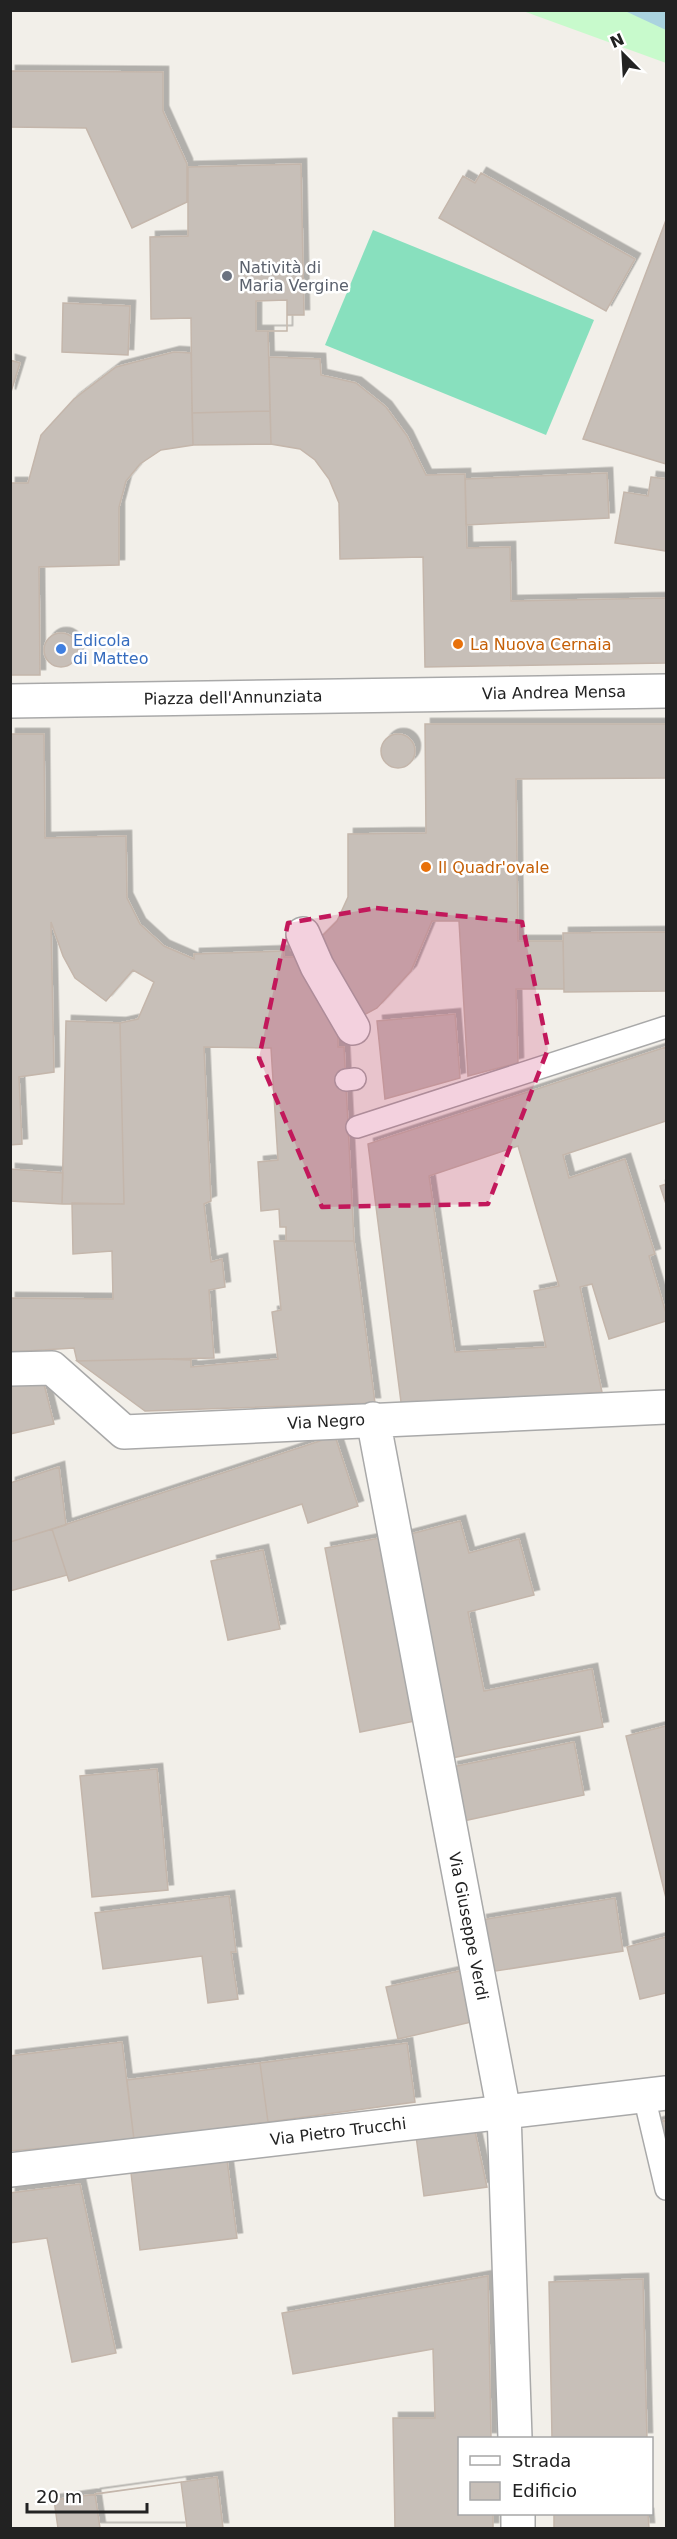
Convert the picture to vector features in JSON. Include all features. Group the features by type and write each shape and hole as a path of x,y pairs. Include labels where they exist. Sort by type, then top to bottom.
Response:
{"street":[{"name":"Via Andrea Mensa","path":"442,693 666,691"},
{"name":"Piazza dell'Annunziata","path":"17,701 442,693"},
{"path":"303,934 317,966 352,1028"},
{"name":"Via Negro","path":"10,1369 52,1368 124,1432 666,1407"},
{"name":"Via Giuseppe Verdi","path":"373,1419 504,2112 515,2437"},
{"name":"Via Pietro Trucchi","path":"10,2170 655,2094"}],"lane":[{"path":"357,1126 666,1027"},
{"path":"655,2094 666,2189"}],"highlighted area":[{"path":"376,908 522,922 548,1049 488,1204 322,1207 259,1058 288,923"}],"green space":[{"path":"523,11 666,11 666,63"},
{"path":"373,230 594,320 546,435 325,345"}],"water":[{"path":"625,11 666,11 666,30"}],"building":[{"path":"10,71 163,72 163,111 187,164 187,202 132,228 86,128 10,127"},
{"name":"Natività di Maria Vergine","path":"301,164 304,315 287,315 287,331 268,331 270,411 192,413 191,318 151,319 150,237 188,236 188,167"},
{"path":"481,173 635,259 606,311 439,218 463,176 475,183"},
{"path":"666,220 666,464 583,439"},
{"path":"287,300 287,331 256,331 256,301"},
{"path":"63,303 130,306 128,355 62,352"},
{"path":"174,352 191,353 193,445 161,450 140,464 126,481 119,507 119,565 39,567 40,675 10,675 10,483 28,483 41,435 74,399 116,367"},
{"path":"269,357 320,359 321,375 356,383 386,407 407,436 426,475 465,474 467,548 510,547 511,601 666,598 666,663 425,667 423,557 340,559 339,503 329,479 315,460 300,449 271,444"},
{"path":"10,360 20,363 10,395"},
{"path":"270,411 271,444 193,445 192,413"},
{"path":"607,473 609,518 466,525 465,479"},
{"path":"651,477 666,479 666,551 615,543 624,492 648,496"},
{"name":"Edicola di Matteo","path":"61,633 73,638 78,650 73,662 61,667 49,662 44,650 49,638"},
{"path":"425,724 666,724 666,778 516,779 518,941 563,941 564,989 516,989 518,1063 468,1076 459,921 432,921 411,971 377,1008 338,1029 338,1047 344,1047 354,1241 286,1241 286,1227 280,1227 279,1209 261,1211 258,1162 278,1160 271,1048 204,1047 211,1201 204,1204 211,1262 222,1259 225,1287 209,1290 214,1358 77,1361 74,1348 10,1352 10,1298 113,1299 112,1251 73,1254 72,1203 124,1204 120,1023 138,1019 154,982 133,970 106,1001 75,978 63,956 51,922 54,1072 19,1077 22,1144 10,1145 10,734 44,734 45,838 126,836 127,898 140,924 164,946 194,959 194,954 284,951 284,957 293,957 318,940 337,921 348,897 348,834 426,833"},
{"path":"398,734 410,739 415,751 410,763 398,768 386,763 381,751 386,739"},
{"path":"666,932 666,991 564,992 563,933"},
{"path":"455,1014 460,1078 385,1099 377,1021"},
{"path":"66,1021 120,1023 124,1204 62,1204"},
{"path":"666,1047 666,1121 563,1155 569,1178 625,1159 655,1254 649,1256 666,1313 666,1321 609,1339 592,1284 580,1287 602,1392 402,1410 368,1144","holes":["518,1146 559,1286 534,1291 546,1347 455,1352 429,1176"]},
{"path":"10,1169 63,1173 62,1204 10,1201"},
{"path":"666,1184 666,1204 660,1186"},
{"path":"274,1241 354,1241 375,1403 145,1411 77,1361 191,1360 191,1367 278,1359 272,1312 281,1310"},
{"path":"42,1376 54,1424 10,1434 10,1384"},
{"path":"335,1436 358,1506 308,1523 302,1504 69,1581 52,1529"},
{"path":"59,1467 66,1525 10,1542 10,1483"},
{"path":"460,1521 469,1553 519,1539 534,1595 468,1612 484,1691 592,1669 603,1727 447,1759 403,1536"},
{"path":"52,1529 67,1575 10,1591 10,1542"},
{"path":"385,1537 420,1720 360,1732 325,1548"},
{"path":"263,1550 280,1629 228,1640 211,1561"},
{"path":"666,1726 666,1898 626,1736"},
{"path":"574,1742 584,1795 463,1821 452,1767"},
{"path":"157,1769 168,1890 92,1897 80,1776"},
{"path":"229,1896 236,1952 231,1952 238,1999 208,2003 202,1956 103,1969 95,1913"},
{"path":"615,1898 623,1951 489,1972 481,1920"},
{"path":"666,1937 666,1993 640,1999 627,1947"},
{"path":"469,1969 480,2020 398,2039 386,1987"},
{"path":"122,2042 134,2140 10,2151 10,2056"},
{"path":"407,2043 415,2102 268,2122 260,2063"},
{"path":"260,2063 268,2122 134,2140 127,2080"},
{"path":"666,2120 666,2165 656,2123"},
{"path":"474,2127 487,2187 424,2196 416,2136"},
{"path":"227,2160 237,2238 140,2250 131,2173"},
{"path":"80,2184 116,2353 72,2362 47,2238 10,2243 10,2193"},
{"path":"488,2276 491,2437 458,2437 458,2515 493,2515 493,2528 395,2528 393,2418 435,2418 433,2349 293,2374 282,2313"},
{"path":"643,2279 647,2437 552,2437 549,2282"},
{"path":"217,2477 223,2528 58,2528 54,2500"},
{"path":"181,2482 187,2528 100,2528 95,2494"},
{"path":"554,2515 648,2515 649,2528 554,2528"}],"place":[{"name":"Natività di Maria Vergine","path":"227,276"},
{"name":"La Nuova Cernaia","path":"458,644"},
{"name":"Edicola di Matteo","path":"61,649"},
{"name":"Il Quadr'ovale","path":"426,867"}]}
